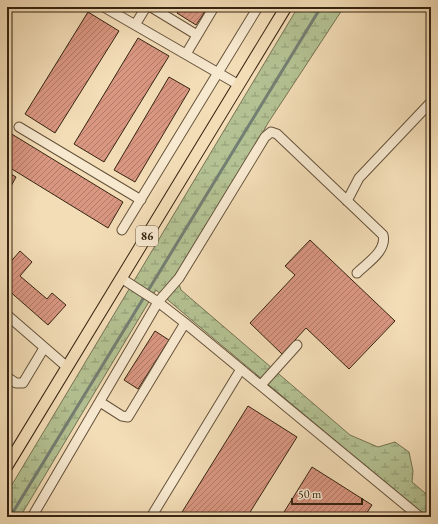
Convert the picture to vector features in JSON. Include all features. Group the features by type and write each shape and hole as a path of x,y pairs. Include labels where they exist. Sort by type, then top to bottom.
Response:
{"main road":[{"name":"86","path":"7,466 286,7"}],"street":[{"path":"104,7 239,85"},
{"path":"135,25 146,7"},
{"path":"151,7 197,35"},
{"path":"186,54 214,7"},
{"path":"122,230 258,7"},
{"path":"347,201 360,178 431,102"},
{"path":"18,127 140,200"},
{"path":"32,517 100,402 156,300 179,278 265,137 271,132 277,134 383,235 384,242 380,250 357,273"},
{"path":"121,278 156,300 186,323 420,517"},
{"path":"7,315 67,367"},
{"path":"100,402 122,416 128,417 186,323"},
{"path":"261,385 297,345"},
{"path":"7,377 16,383 23,383 44,348"},
{"path":"151,517 241,369"}],"green space":[{"path":"298,7 344,7 268,123 218,215 178,281 181,290 350,435 378,447 395,442 409,452 413,471 412,482 431,498 431,517 426,517 156,290 20,517 7,517 7,493"}],"building":[{"path":"181,7 208,7 196,25 177,13"},
{"path":"88,12 119,31 55,133 25,114"},
{"path":"138,38 169,56 104,162 74,144"},
{"path":"169,77 190,89 135,182 114,170"},
{"path":"10,133 123,202 108,228 7,166 7,138"},
{"path":"7,172 16,177 9,190 7,189"},
{"path":"310,240 395,321 349,369 306,328 282,354 250,323 295,275 285,266"},
{"path":"20,251 32,262 20,276 47,299 52,293 66,305 48,325 7,289 7,266"},
{"path":"155,331 169,340 138,389 124,380"},
{"path":"248,406 297,437 247,517 179,517"},
{"path":"312,467 372,505 364,517 281,517"}],"waterway":[{"path":"10,517 321,7"}]}
